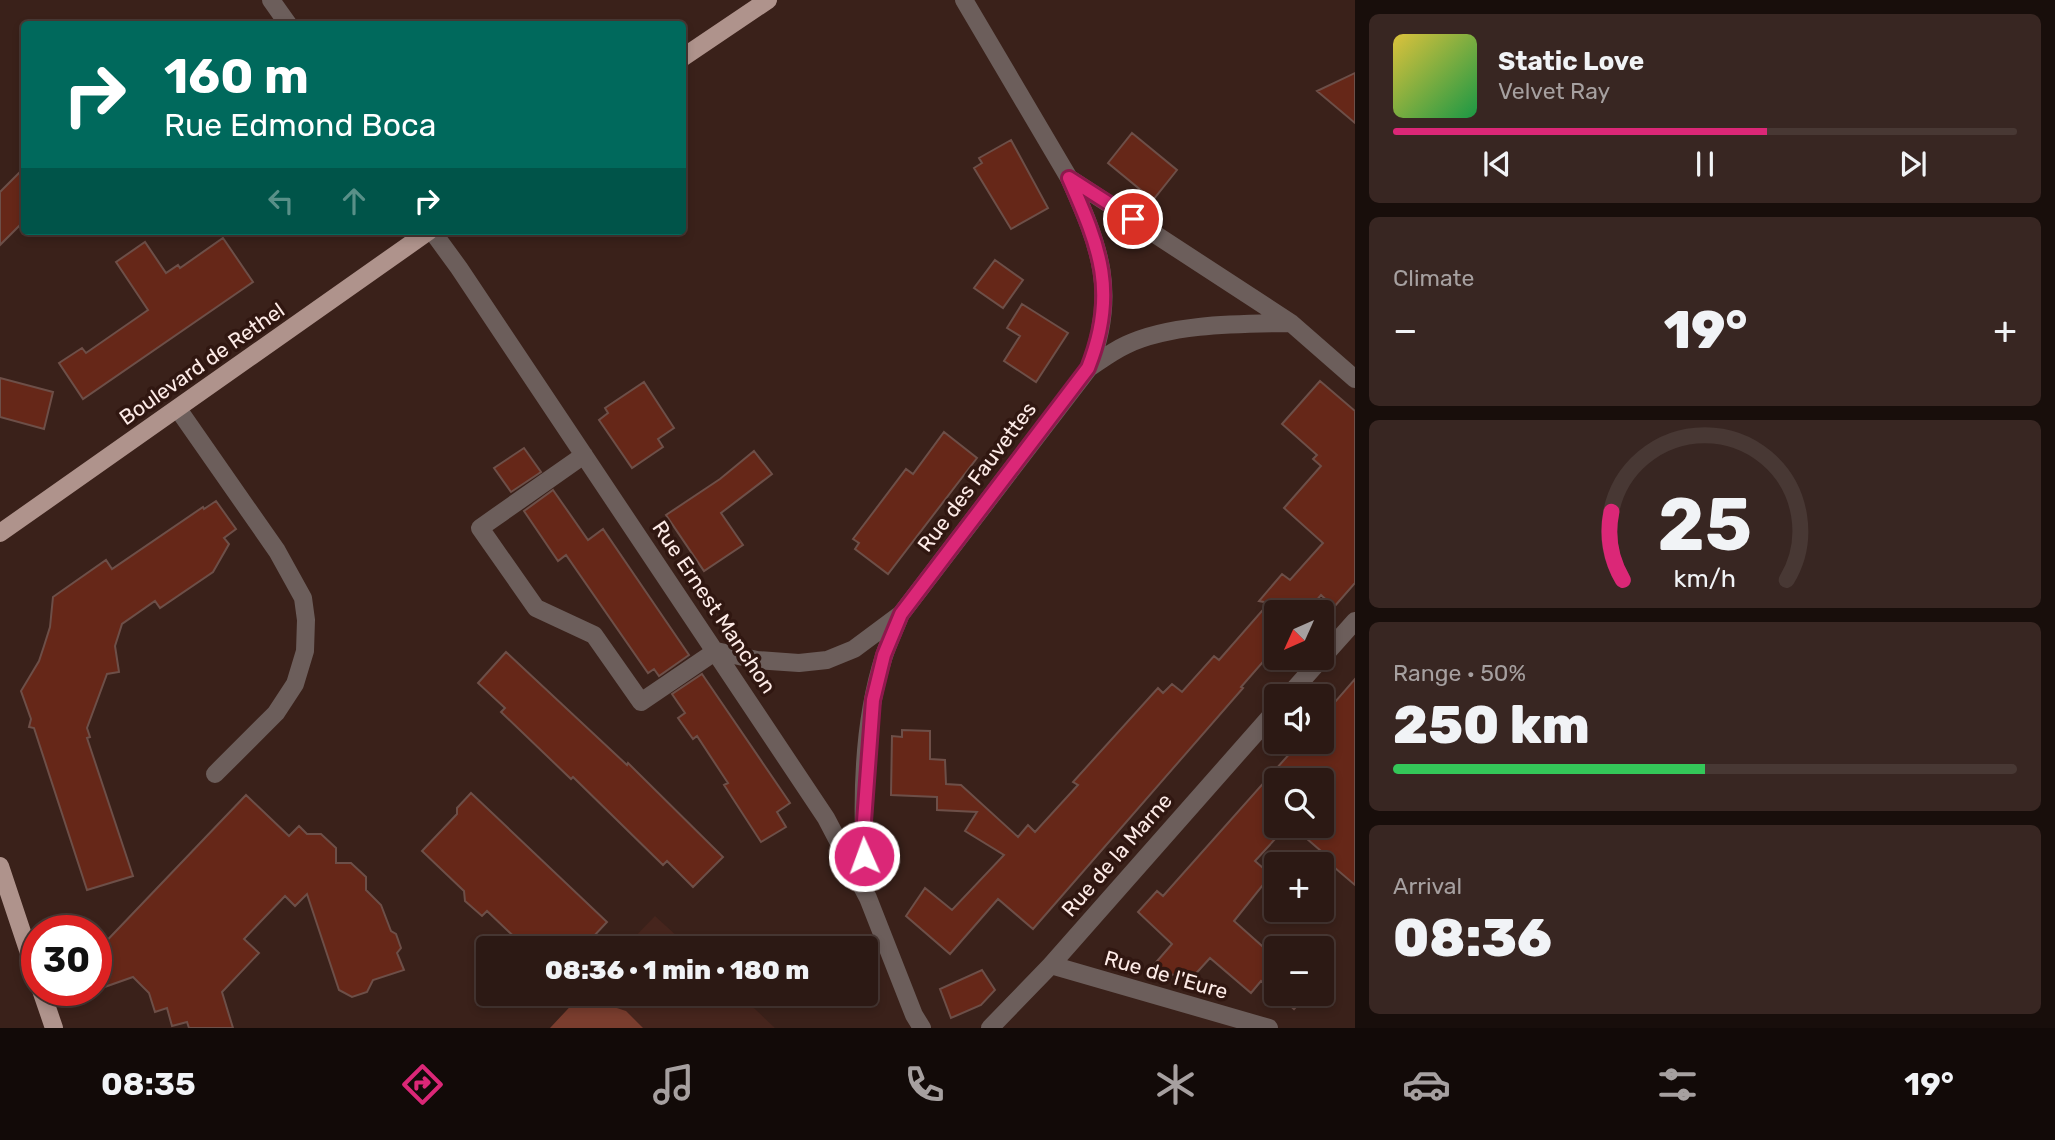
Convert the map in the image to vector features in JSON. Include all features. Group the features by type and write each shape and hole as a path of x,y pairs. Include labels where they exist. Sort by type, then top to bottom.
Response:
{"main road":[{"path":"686,55 768,0"},
{"name":"Boulevard de Rethel","path":"0,533 424,235"},
{"path":"0,866 21,929"},
{"path":"46,1006 54,1028"}],"street":[{"path":"271,0 286,21"},
{"name":"Rue des Fauvettes","path":"868,898 863,835 873,700 884,655 901,614 1088,368 1100,339 1104,308 1103,277 1093,232 1069,178 964,0"},
{"path":"1069,178 1291,323 1355,379"},
{"name":"Rue Ernest Manchon","path":"433,235 584,455 826,818 868,898 914,1015 922,1028"},
{"name":"Rue des Fauvettes","path":"1088,368 1127,344 1166,333 1214,324 1291,323"},
{"path":"178,409 277,551 303,598 306,620 304,651 295,684 276,713 215,774"},
{"path":"584,455 480,528 536,608 594,635 641,702 716,651"},
{"name":"Rue des Fauvettes","path":"716,651 757,660 799,663 827,660 854,649 901,614"},
{"path":"1299,684 1355,621"},
{"name":"Rue de la Marne","path":"990,1028 1051,965 1264,724"},
{"name":"Rue de l'Eure","path":"1051,965 1269,1028"}],"shaded area":[{"path":"655,916 677,936 636,936"},
{"path":"571,1006 752,1006 775,1028 551,1028"},
{"path":"571,1006 611,1006 626,1011 643,1028 550,1028"}],"building":[{"path":"1355,73 1355,123 1317,91"},
{"path":"1132,133 1177,170 1153,200 1108,163"},
{"path":"1011,140 1048,208 1011,229 974,168 982,163 979,158"},
{"path":"21,171 21,224 0,245 0,192"},
{"path":"223,238 253,282 83,399 59,363 82,348 86,353 148,310 116,262 145,242 166,273 178,265 180,268"},
{"path":"995,260 1023,280 1003,308 974,288"},
{"path":"1022,304 1068,333 1036,382 1004,361 1020,336 1007,328"},
{"path":"0,378 53,392 44,429 0,417"},
{"path":"1320,381 1355,411 1355,583 1334,607 1334,600 1326,600 1321,595 1317,600 1259,601 1282,574 1290,580 1323,543 1284,508 1321,466 1313,459 1317,455 1282,424"},
{"path":"644,382 674,428 658,439 663,447 632,468 599,420 608,413 605,408"},
{"path":"944,432 977,458 888,574 855,549 859,543 853,539 906,469 913,474"},
{"path":"524,448 541,472 511,492 494,468"},
{"path":"754,451 772,474 721,513 743,545 704,571 666,515 720,479"},
{"path":"553,490 588,540 603,529 689,655 659,676 654,669 648,673 566,555 558,561 524,511"},
{"path":"216,501 236,529 224,538 229,544 213,572 160,608 155,601 122,624 115,646 119,672 107,674 87,728 90,737 87,738 133,876 87,890 34,728 29,727 31,719 21,691 39,661 50,627 53,597 106,560 112,569"},
{"path":"1264,609 1264,661 1033,929 998,899 950,954 906,916 925,888 952,910 1004,855 965,831 977,812 937,810 937,797 891,795 892,736 902,737 902,730 930,731 930,759 945,760 946,784 961,785 1018,837 1028,825 1035,832 1078,785 1073,782 1158,688 1163,693 1172,684 1182,692 1214,656 1219,660"},
{"path":"506,652 627,765 628,763 723,857 693,887 667,861 663,865 573,777 571,779 501,712 505,708 478,683"},
{"path":"702,674 790,803 777,812 786,827 761,842 724,785 728,783 697,736 693,739 678,718 685,713 672,694"},
{"path":"1355,679 1355,885 1334,867 1334,852 1321,852 1306,838 1334,838 1334,768 1277,768 1289,754 1334,754 1334,703"},
{"path":"1264,782 1264,838 1276,838 1255,861 1264,869 1264,884 1234,921 1264,948 1264,983 1261,981 1251,993 1210,958 1190,980 1151,968 1172,944 1138,912 1157,891 1163,896"},
{"path":"471,793 607,922 594,936 513,936 487,911 482,916 465,901 464,891 422,851 457,814 457,808"},
{"path":"246,795 289,836 299,826 307,834 321,834 336,848 336,863 351,863 366,877 366,890 381,905 391,931 396,934 401,948 397,953 404,970 373,980 367,992 352,997 339,990 307,894 295,906 285,896 244,939 259,953 222,992 233,1028 189,1028 187,1022 172,1026 167,1008 155,1012 149,993 133,977 112,984 112,935"},
{"path":"982,970 995,990 981,1005 951,1018 940,989"}],"route":[{"path":"864,856 867,758 873,700 884,655 901,614 1088,368 1100,339 1104,308 1103,277 1093,232 1069,178 1133,219"}]}
